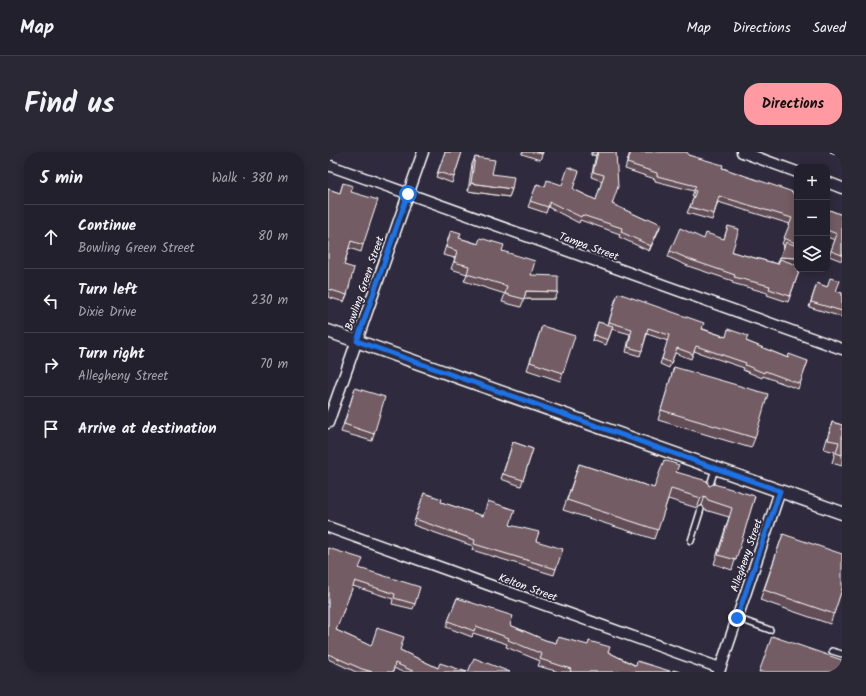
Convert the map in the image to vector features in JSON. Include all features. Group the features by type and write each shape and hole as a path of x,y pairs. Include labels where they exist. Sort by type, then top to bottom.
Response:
{"street":[{"name":"Bowling Green Street","path":"328,423 423,152"},
{"path":"742,152 794,171"},
{"name":"Tampa Street","path":"328,165 842,349"},
{"path":"830,183 842,188"},
{"path":"328,331 842,513"},
{"name":"Allegheny Street","path":"720,670 780,491"},
{"name":"Kelton Street","path":"328,527 720,670"}],"lane":[{"path":"707,492 715,469"},
{"path":"691,541 701,509"},
{"path":"737,618 770,630"},
{"path":"832,651 842,654"}],"building":[{"path":"445,152 462,152 454,177 438,172"},
{"path":"598,152 616,152 618,187 612,204 647,220 648,218 661,224 651,246 621,232 622,228 582,215 581,217 550,202 548,207 530,201 537,184 545,187 547,180 562,185 568,167 579,171 573,189 596,200 604,175 593,172"},
{"path":"631,152 686,152 688,155 723,165 722,168 793,192 794,243 784,238 792,218 719,196 714,214 690,207 696,191 694,190 696,186 657,176 657,173 627,163"},
{"path":"475,157 495,160 492,174 514,177 512,189 471,183"},
{"path":"343,183 353,186 351,192 378,200 363,245 351,241 344,265 354,268 347,295 328,289 328,189 340,193"},
{"path":"830,210 842,215 842,255 831,251 837,234 830,231"},
{"path":"728,226 739,229 732,252 778,264 780,259 794,264 794,272 799,272 790,296 769,289 770,286 734,277 735,275 670,251 680,228 704,239 706,233 724,239"},
{"path":"451,230 461,233 459,238 478,244 480,238 504,245 502,251 535,261 531,275 558,276 558,292 526,291 524,299 505,294 507,286 467,274 469,266 454,262 457,251 446,247"},
{"path":"786,242 794,245 794,258 780,257"},
{"path":"830,278 840,281 836,291 842,293 842,311 811,302 817,283 827,287"},
{"path":"618,293 704,323 702,329 726,337 728,329 748,336 746,341 788,358 789,354 808,361 800,384 765,371 764,373 745,365 746,363 696,346 693,354 677,348 671,363 662,359 669,335 648,328 642,351 628,347 632,329 609,322"},
{"path":"598,322 613,326 608,340 594,335"},
{"path":"542,326 575,336 563,373 530,362"},
{"path":"674,367 768,394 755,438 661,410"},
{"path":"355,388 385,397 374,434 344,424"},
{"path":"832,422 842,425 842,455 836,453 839,442 828,440"},
{"path":"513,442 533,449 523,480 503,474"},
{"path":"664,460 679,465 676,472 707,481 709,486 714,484 755,496 736,560 718,555 732,508 708,500 705,496 701,498 671,489 658,530 567,500 579,464 654,488"},
{"path":"424,493 442,499 441,502 483,516 488,501 515,510 510,525 539,532 536,541 563,549 556,569 474,544 475,540 415,519"},
{"path":"783,534 842,554 842,589 834,614 764,590"},
{"path":"328,548 363,559 359,568 420,587 415,604 394,598 395,594 355,581 336,630 371,646 377,628 404,637 400,650 438,668 440,663 467,672 415,672 395,663 393,672 373,672 362,669 328,654"},
{"path":"457,598 513,616 510,625 545,640 556,643 558,637 588,645 589,641 610,647 608,652 636,666 637,661 673,672 570,672 571,669 540,659 542,654 508,640 509,638 476,626 474,631 448,621"},
{"path":"772,636 842,660 842,672 759,672"},
{"path":"474,658 510,672 468,672"}],"route":[{"path":"408,194 357,341 780,491 737,618"}]}
